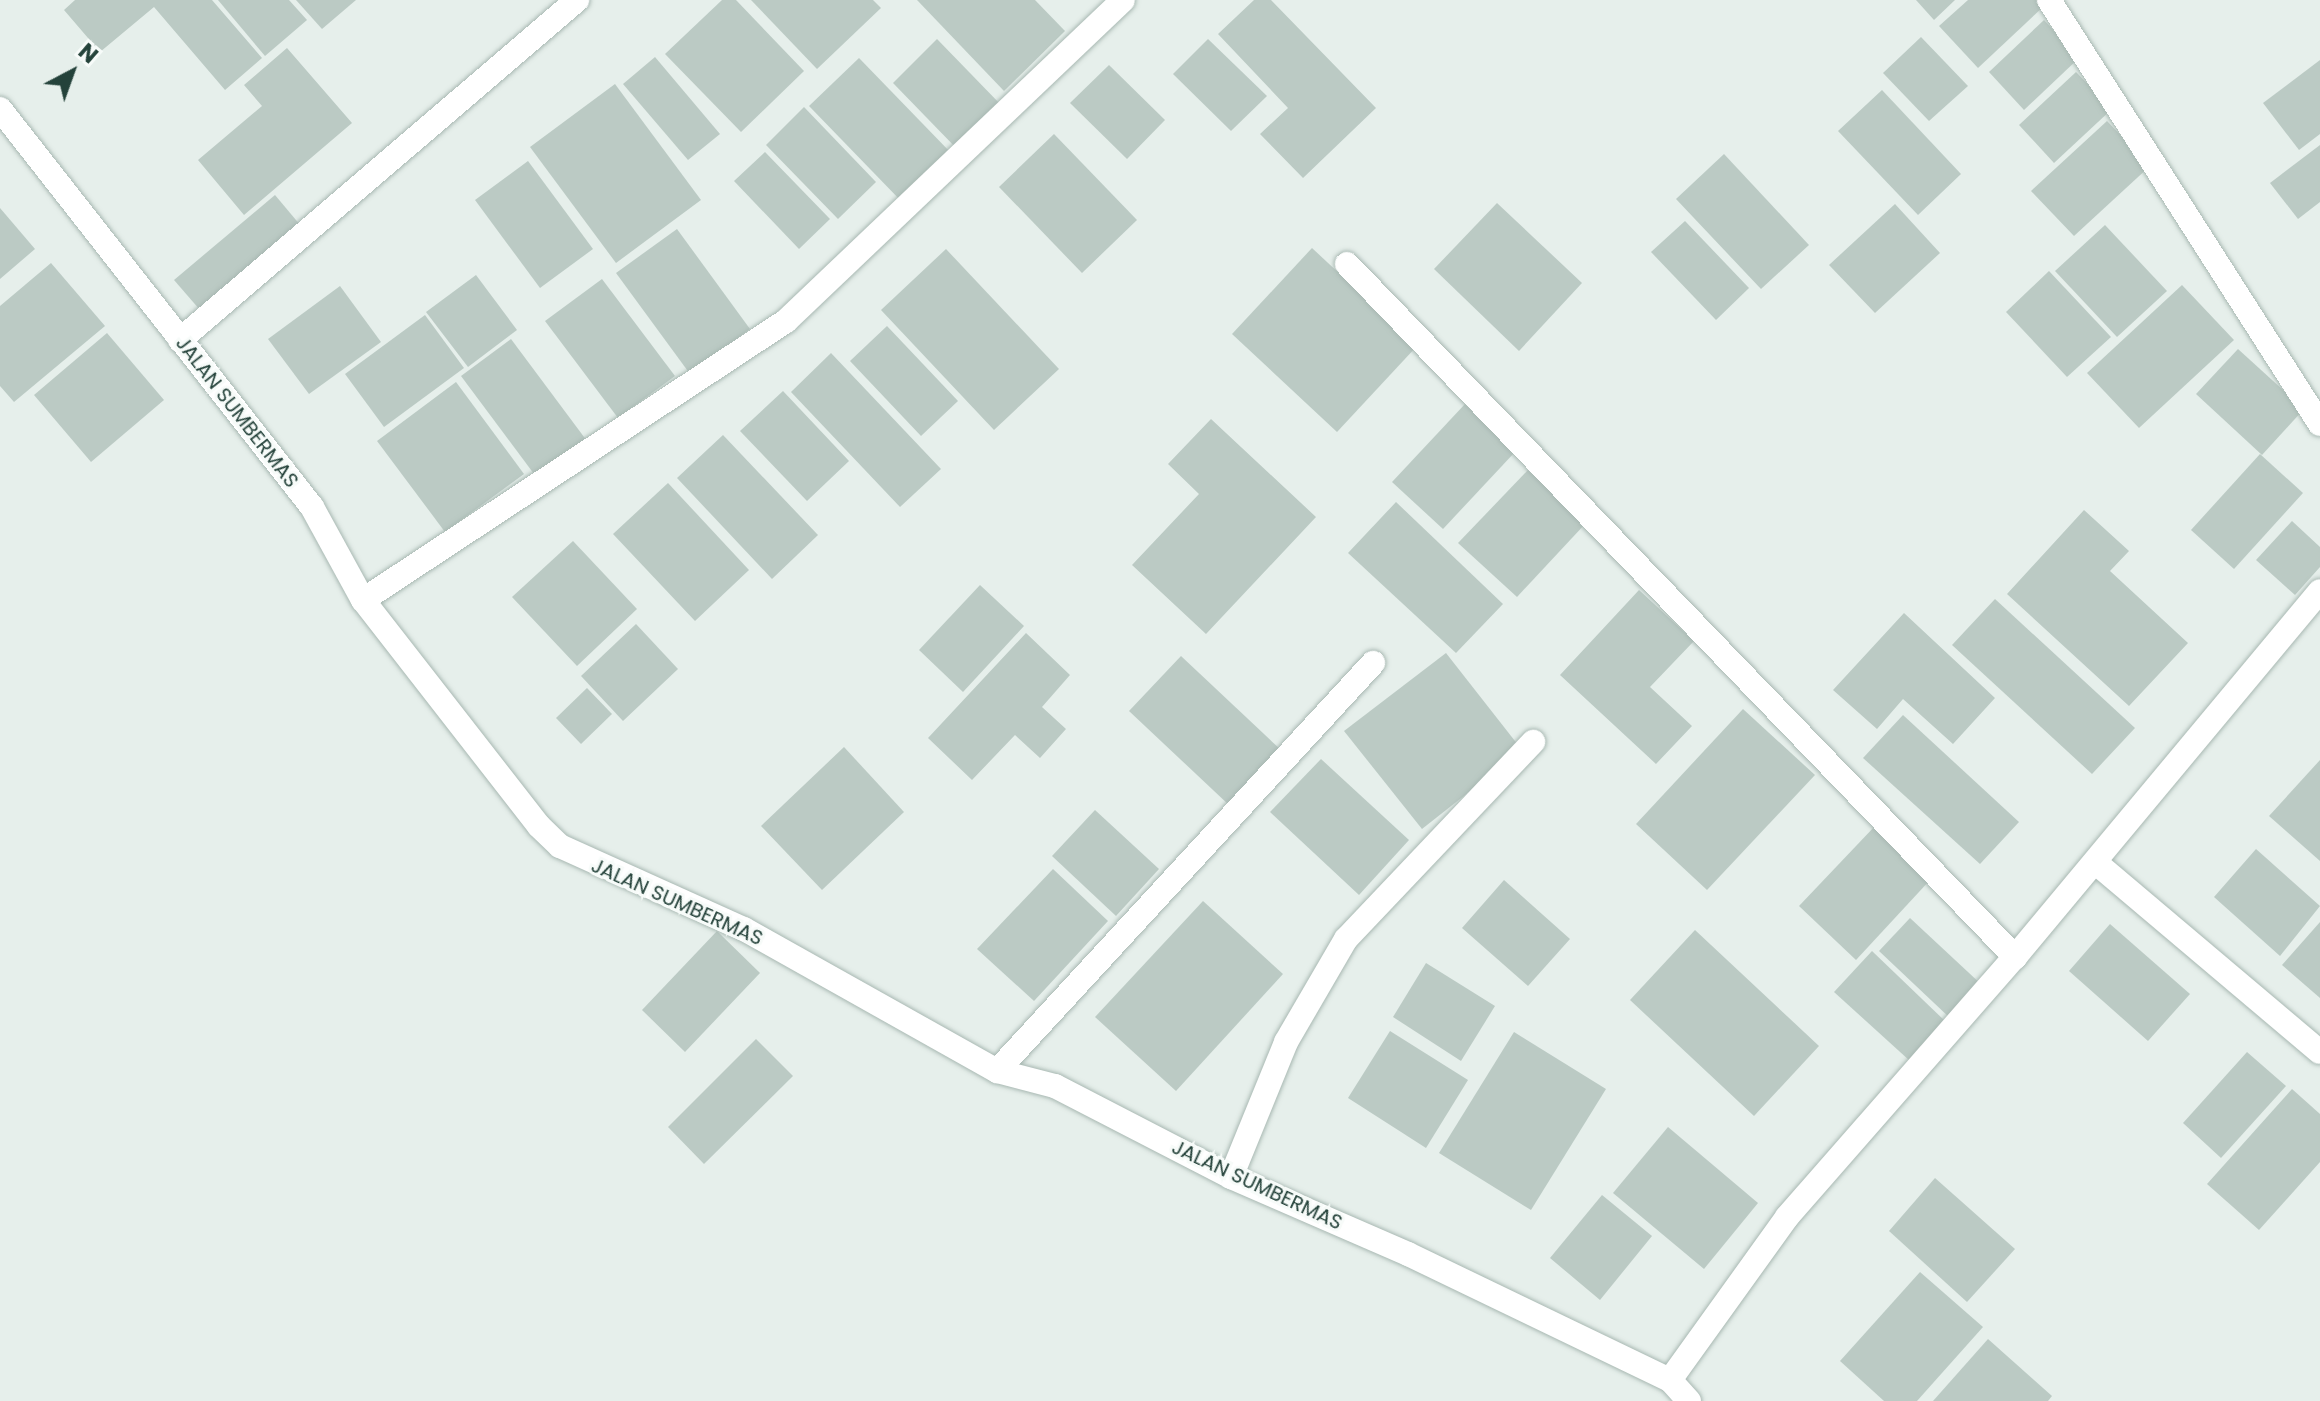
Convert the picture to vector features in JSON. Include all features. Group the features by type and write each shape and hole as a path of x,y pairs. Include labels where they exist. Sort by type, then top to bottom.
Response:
{"street":[{"path":"180,340 577,0"},
{"path":"363,600 786,321 1123,0"},
{"path":"2049,0 2320,424"},
{"name":"JALAN SUMBERMAS","path":"0,109 312,507 363,600 539,826 560,846 744,929 997,1071 1055,1086 1231,1177 1408,1254 1670,1380"},
{"path":"1347,264 2015,957"},
{"path":"1689,1401 1670,1380 1787,1217 2015,957 2320,591"},
{"path":"997,1071 1373,663"},
{"path":"1231,1177 1286,1042 1346,939 1533,742"},
{"path":"2095,862 2320,1052"}],"building":[{"path":"75,0 212,0 262,58 225,90 154,7 100,52 64,10"},
{"path":"218,0 289,0 307,20 265,56"},
{"path":"296,0 356,0 322,29"},
{"path":"722,0 736,0 804,71 741,132 665,54"},
{"path":"751,0 873,0 881,8 817,69"},
{"path":"917,0 1035,0 1065,31 1004,91"},
{"path":"1254,0 1271,0 1376,108 1303,178 1260,134 1288,108 1218,34"},
{"path":"1916,0 1955,0 1934,20"},
{"path":"1968,0 2037,0 2043,7 1978,68 1939,26"},
{"path":"2044,20 2079,58 2024,110 1989,72"},
{"path":"1921,37 1968,86 1929,121 1883,73"},
{"path":"937,39 1003,107 959,151 893,83"},
{"path":"1208,39 1267,96 1231,131 1173,74"},
{"path":"287,48 352,123 244,215 198,160 262,106 244,85"},
{"path":"655,57 720,134 688,160 623,84"},
{"path":"859,58 952,154 902,202 809,106"},
{"path":"2320,60 2320,134 2299,150 2263,103"},
{"path":"1109,65 1165,120 1127,159 1070,103"},
{"path":"2076,72 2112,109 2054,163 2019,125"},
{"path":"615,84 701,200 616,263 530,147"},
{"path":"1882,90 1961,174 1918,215 1838,131"},
{"path":"804,107 876,182 838,219 766,145"},
{"path":"2107,121 2150,166 2074,236 2031,191"},
{"path":"1054,134 1137,220 1082,273 999,187"},
{"path":"2320,145 2320,202 2298,219 2270,183"},
{"path":"765,152 830,219 799,249 734,181"},
{"path":"1724,154 1809,245 1761,289 1676,199"},
{"path":"528,161 593,249 540,288 475,200"},
{"path":"275,195 301,226 200,310 174,280"},
{"path":"1497,203 1582,283 1519,351 1434,269"},
{"path":"1895,204 1940,253 1875,313 1829,265"},
{"path":"0,208 35,249 0,279"},
{"path":"1685,221 1749,288 1716,320 1651,252"},
{"path":"2105,225 2167,291 2117,337 2055,271"},
{"path":"677,229 750,329 690,374 616,273"},
{"path":"1312,248 1417,346 1337,432 1232,334"},
{"path":"946,249 1059,369 994,430 881,310"},
{"path":"51,263 105,326 14,402 0,386 0,306"},
{"path":"2049,271 2111,337 2067,377 2006,312"},
{"path":"476,275 517,330 468,367 426,312"},
{"path":"602,279 675,376 618,418 545,321"},
{"path":"2182,285 2234,340 2139,428 2087,373"},
{"path":"340,286 381,342 309,394 268,339"},
{"path":"425,315 464,368 384,427 345,374"},
{"path":"887,326 958,401 921,436 850,361"},
{"path":"107,333 164,400 91,462 34,395"},
{"path":"511,339 587,441 537,478 461,376"},
{"path":"2238,349 2304,409 2262,455 2196,394"},
{"path":"831,353 941,469 900,507 791,392"},
{"path":"456,382 524,474 445,532 377,441"},
{"path":"783,391 849,461 807,501 740,431"},
{"path":"1465,404 1515,452 1443,529 1392,482"},
{"path":"1211,419 1316,517 1206,634 1132,565 1199,494 1168,464"},
{"path":"723,435 818,535 772,579 677,478"},
{"path":"2260,454 2303,493 2234,569 2191,530"},
{"path":"1528,470 1586,523 1517,597 1458,543"},
{"path":"668,483 749,570 695,621 613,534"},
{"path":"1396,502 1503,604 1456,653 1348,553"},
{"path":"2084,510 2129,551 2110,571 2188,643 2129,706 2007,594"},
{"path":"2292,521 2320,547 2320,567 2295,595 2256,560"},
{"path":"573,541 637,609 577,666 512,597"},
{"path":"980,585 1024,626 963,692 919,650"},
{"path":"1639,590 1694,641 1650,687 1692,726 1656,764 1560,675"},
{"path":"1995,599 2135,728 2092,774 1952,645"},
{"path":"1904,613 1995,698 1953,744 1903,699 1877,729 1833,690"},
{"path":"636,624 678,669 623,721 581,676"},
{"path":"1026,633 1070,675 1042,707 1066,729 1040,758 1015,735 972,780 928,738"},
{"path":"1446,653 1522,750 1422,829 1344,731"},
{"path":"1181,656 1282,751 1230,806 1129,711"},
{"path":"587,688 612,714 581,744 556,718"},
{"path":"1743,709 1815,775 1707,890 1636,824"},
{"path":"1903,715 2019,822 1980,864 1863,758"},
{"path":"844,747 904,812 822,890 761,826"},
{"path":"1321,759 1409,840 1359,895 1270,812"},
{"path":"2320,760 2320,861 2269,816"},
{"path":"1095,810 1159,869 1116,916 1052,856"},
{"path":"1875,826 1931,879 1856,960 1799,906"},
{"path":"2256,849 2320,906 2280,956 2214,897"},
{"path":"1053,869 1108,921 1034,1001 977,949"},
{"path":"1504,880 1570,939 1528,986 1462,928"},
{"path":"1203,901 1283,974 1176,1091 1095,1017"},
{"path":"1910,918 1983,986 1951,1019 1879,951"},
{"path":"2320,922 2320,998 2282,965"},
{"path":"2110,924 2190,994 2148,1041 2069,971"},
{"path":"1695,930 1819,1046 1754,1116 1630,1000"},
{"path":"717,931 760,973 685,1052 642,1010"},
{"path":"1872,951 1946,1022 1910,1061 1834,992"},
{"path":"1426,963 1495,1006 1461,1061 1393,1017"},
{"path":"1390,1031 1468,1080 1426,1148 1348,1098"},
{"path":"1514,1032 1606,1089 1531,1210 1439,1153"},
{"path":"756,1039 793,1076 704,1164 668,1127"},
{"path":"2247,1052 2286,1086 2221,1158 2183,1123"},
{"path":"2292,1089 2320,1114 2320,1162 2259,1230 2207,1184"},
{"path":"1668,1127 1758,1203 1704,1269 1613,1193"},
{"path":"1935,1178 2015,1249 1967,1302 1889,1231"},
{"path":"1602,1195 1652,1236 1600,1300 1550,1258"},
{"path":"1920,1272 1983,1327 1917,1401 1884,1401 1840,1361"},
{"path":"1988,1339 2052,1396 2048,1401 1933,1401"}]}
